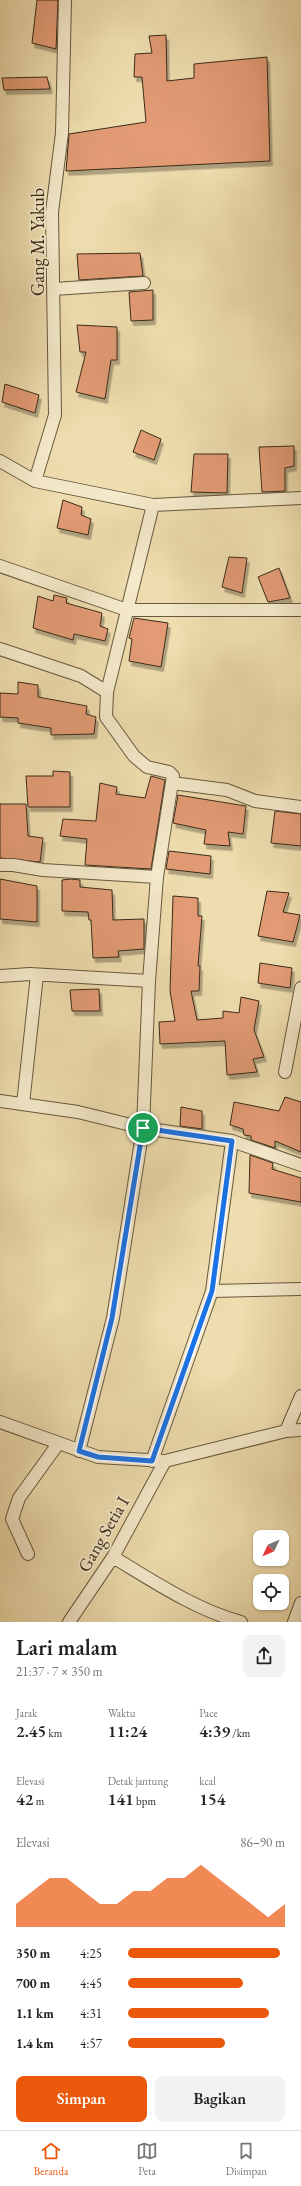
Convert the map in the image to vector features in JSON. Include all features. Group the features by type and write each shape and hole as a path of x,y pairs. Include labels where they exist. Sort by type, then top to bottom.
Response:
{"street":[{"name":"Gang M. Yakub","path":"35,481 55,415 52,212 62,133 65,0"},
{"path":"54,289 144,283"},
{"path":"0,461 35,481 153,505 301,498"},
{"path":"79,1451 112,1318 143,1128 149,981 157,877 173,776 169,772 147,767 134,756 106,717 107,692 153,505"},
{"path":"0,566 127,610 301,610"},
{"path":"0,649 81,676 107,692"},
{"path":"172,783 227,790 255,801 301,807"},
{"path":"0,865 13,865 43,870 157,877"},
{"path":"0,976 30,974 149,981"},
{"path":"23,1104 38,975"},
{"path":"284,1072 301,988"},
{"path":"0,1101 78,1112 143,1128 232,1141 301,1165"},
{"path":"152,1461 212,1291 232,1141"},
{"path":"212,1291 301,1289"},
{"path":"286,1431 301,1396"},
{"path":"0,1422 58,1444 98,1457 152,1461 165,1461 286,1431 301,1430"},
{"path":"28,1554 12,1519 19,1498 58,1444"},
{"name":"Gang Setia I","path":"69,1622 113,1557 165,1461"},
{"path":"113,1557 175,1594 234,1621"},
{"path":"294,1622 301,1602"}],"building":[{"path":"37,0 58,0 56,49 32,43"},
{"path":"166,35 167,81 194,78 194,64 267,57 270,161 66,171 69,134 146,122 142,77 134,77 135,54 152,53 149,36"},
{"path":"47,77 50,89 4,90 2,78"},
{"path":"140,253 143,276 79,280 77,254"},
{"path":"153,290 153,320 131,321 129,292"},
{"path":"77,325 117,327 117,360 111,360 105,399 76,392 86,352 80,352"},
{"path":"5,384 39,395 35,413 2,402"},
{"path":"141,430 161,439 154,460 133,452"},
{"path":"294,446 294,466 285,468 285,491 262,492 259,447"},
{"path":"194,454 228,454 227,493 191,492"},
{"path":"63,500 82,507 81,515 91,519 88,535 57,528"},
{"path":"229,557 247,558 242,593 222,587"},
{"path":"279,568 290,598 268,602 258,577"},
{"path":"54,595 67,598 66,603 102,613 100,626 108,629 105,641 74,634 73,640 33,628 38,596 53,601"},
{"path":"134,618 168,623 161,667 129,661 132,639 129,638"},
{"path":"18,682 38,685 38,697 87,706 86,714 96,717 94,734 51,735 51,728 18,723 18,718 0,717 0,693 18,694"},
{"path":"53,771 70,772 70,807 28,807 26,776 53,776"},
{"path":"151,776 165,780 151,869 85,865 87,839 60,836 63,819 96,821 100,783 117,787 116,794 145,798"},
{"path":"178,795 246,806 243,834 228,832 230,846 204,844 206,830 173,823"},
{"path":"0,804 26,804 28,836 43,838 40,862 0,858"},
{"path":"275,811 301,814 301,846 271,843"},
{"path":"169,851 211,856 210,874 166,869"},
{"path":"0,879 37,886 37,922 0,919"},
{"path":"62,880 80,880 80,887 112,890 113,920 144,919 144,949 118,951 119,957 93,958 91,920 89,920 88,912 62,911"},
{"path":"267,891 289,893 283,912 300,915 293,942 258,936"},
{"path":"173,896 198,898 198,916 202,916 198,966 200,966 199,991 191,991 197,1020 223,1018 223,1011 239,1013 241,997 259,1001 254,1030 264,1057 253,1059 257,1072 227,1075 225,1041 160,1044 159,1022 175,1021 170,991"},
{"path":"260,963 292,968 290,988 258,983"},
{"path":"99,989 100,1011 72,1011 70,990"},
{"path":"285,1097 301,1102 301,1152 275,1141 275,1148 251,1140 251,1136 244,1135 243,1129 230,1125 234,1102 279,1111"},
{"path":"181,1107 202,1111 202,1129 180,1126"},
{"path":"250,1155 273,1163 272,1169 301,1178 301,1202 249,1193"}],"route":[{"path":"143,1128 232,1141 212,1291 152,1461 98,1457 79,1451 112,1318 143,1128"}]}
